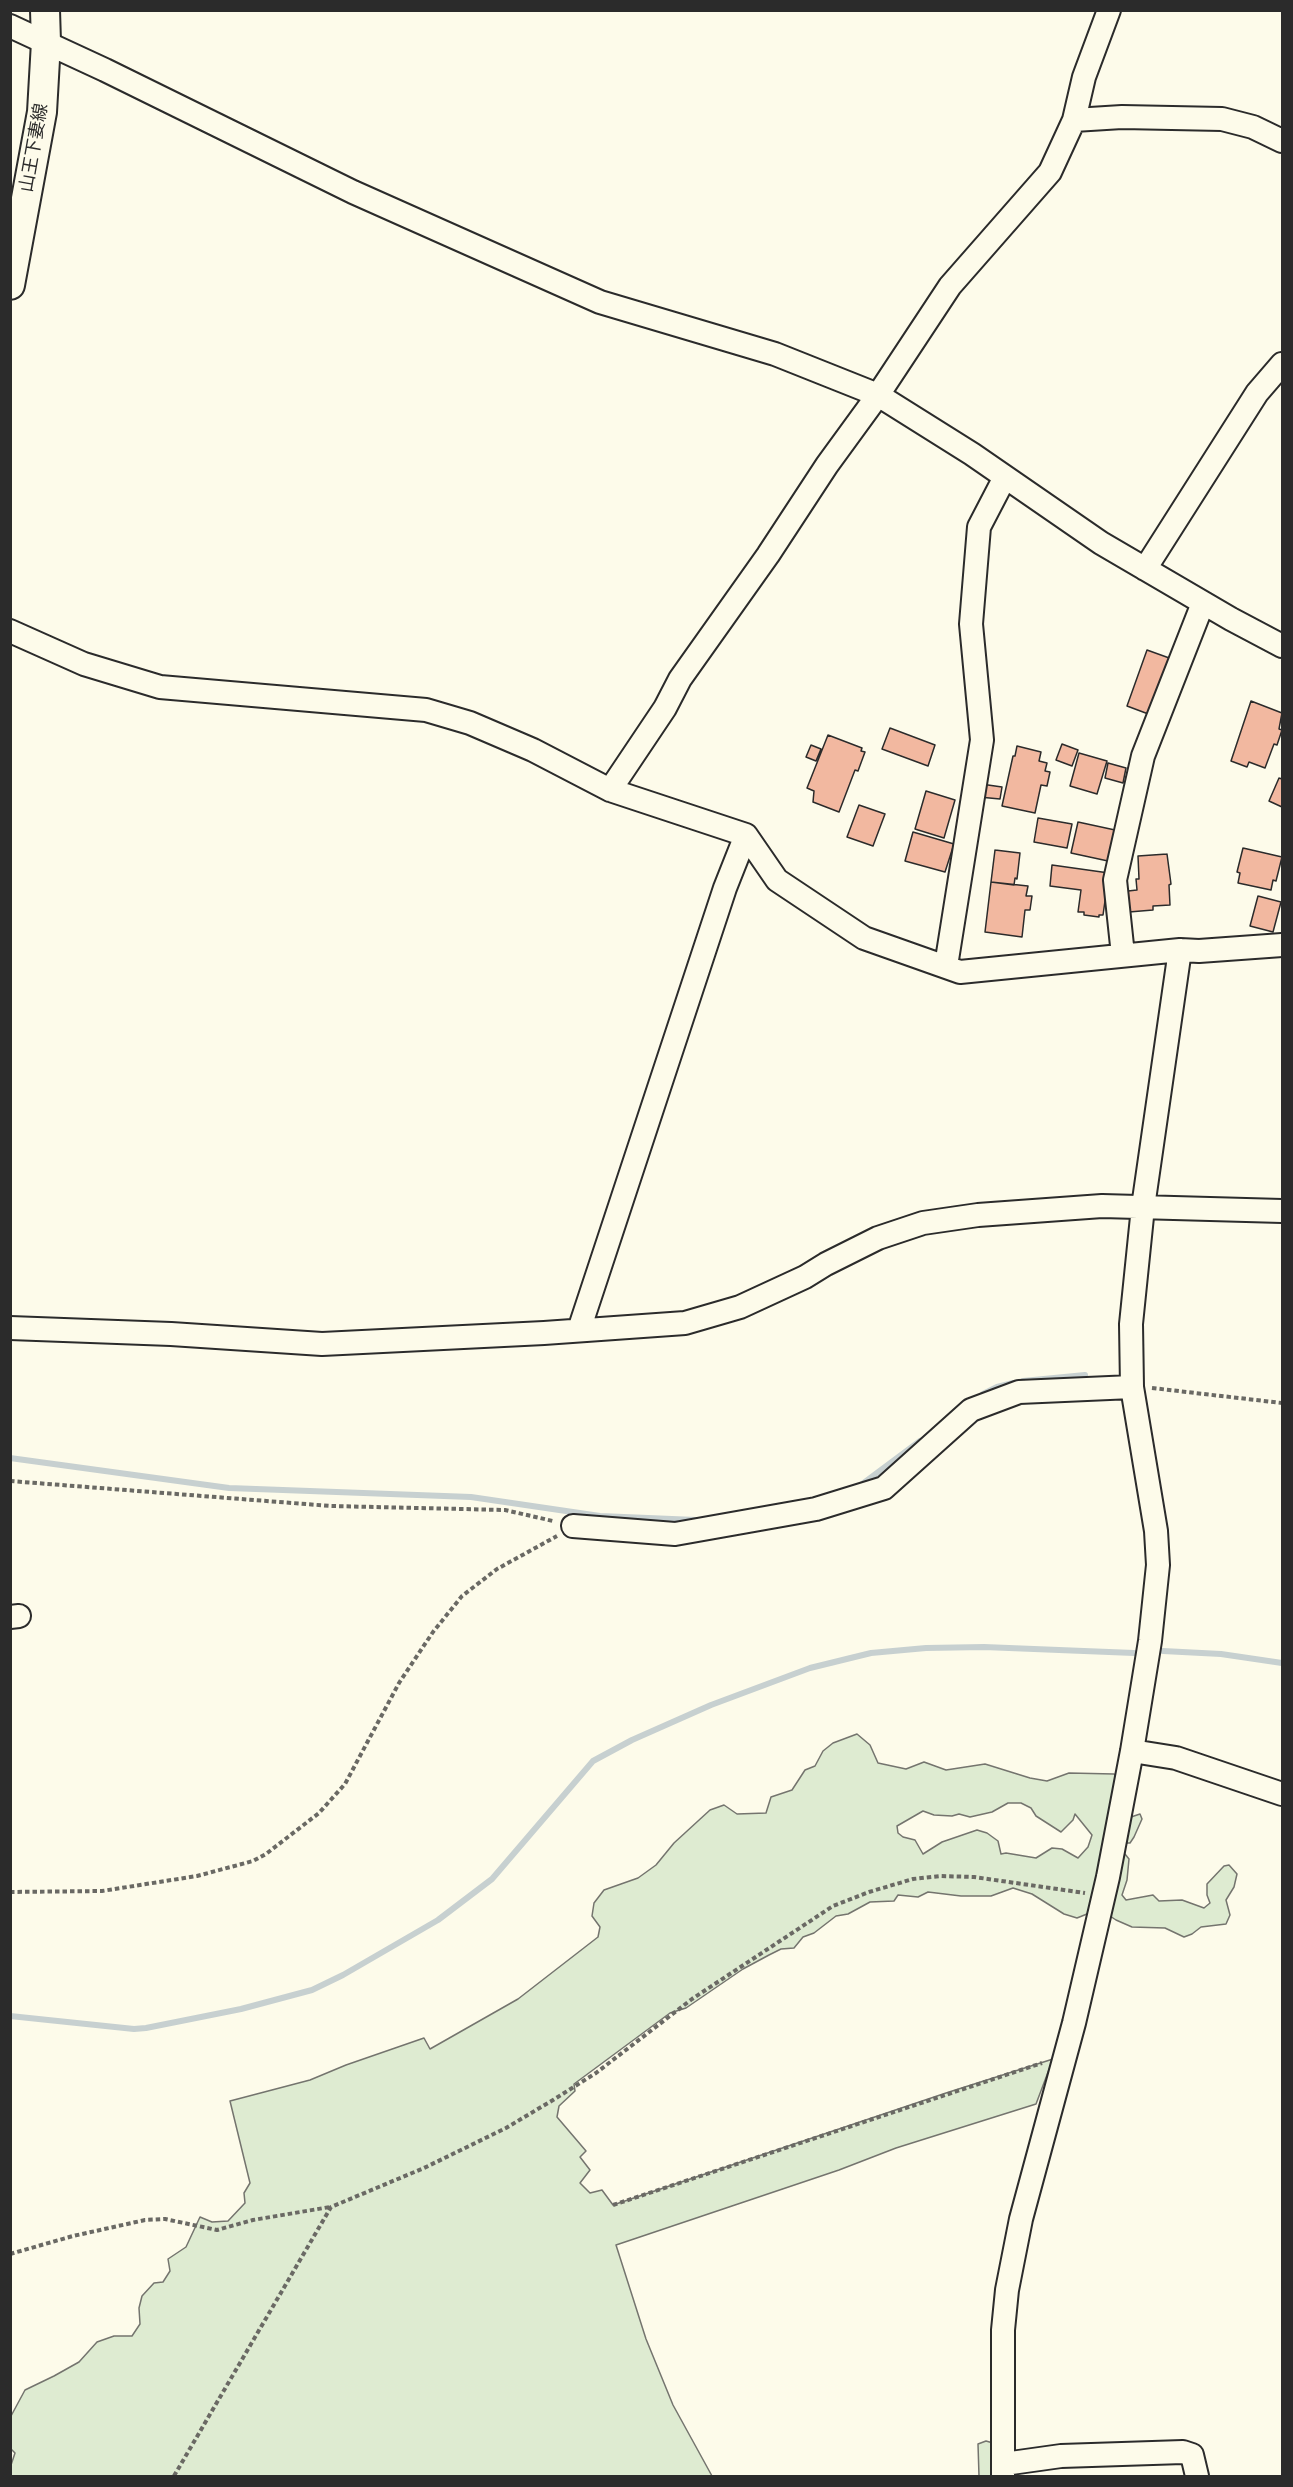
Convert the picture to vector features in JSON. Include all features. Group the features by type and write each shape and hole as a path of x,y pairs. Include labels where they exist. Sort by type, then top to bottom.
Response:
{"main road":[{"name":"山王下妻線","path":"10,285 42,112 46,42 45,10"}],"street":[{"path":"610,790 665,708 680,679 768,555 827,465 878,395 950,286 1050,172 1074,120 1087,68 1109,10"},
{"path":"10,26 353,192 590,298 775,354 878,395 1005,477 1101,543 1282,646"},
{"path":"1074,120 1122,117 1222,119 1253,127 1282,141"},
{"path":"1145,568 1257,393 1282,364"},
{"path":"946,966 982,740 971,624 979,527 1005,477"},
{"path":"1123,955 1115,880 1143,756 1203,603"},
{"path":"10,632 84,664 160,687 426,710 470,723 533,750 610,790 746,835 777,880 864,938 960,972 1180,950 1199,951 1282,945"},
{"path":"579,1330 706,943 746,835"},
{"path":"1180,950 1143,1207 1131,1324 1132,1387 1156,1531 1158,1565 1150,1641 1132,1751 1104,1895 1065,2055 1021,2219 1006,2290 1003,2330 1003,2470 1061,2456 1183,2452 1192,2455 1197,2476"},
{"path":"10,1328 171,1334 322,1344 685,1323 740,1307 805,1277 878,1238 923,1223 986,1214 1102,1206 1282,1211"},
{"path":"573,1526 675,1533 816,1509 884,1488 971,1410 1019,1392 1132,1387"},
{"path":"1132,1751 1176,1758 1282,1794"}],"path":[{"path":"1132,1387 1175,1389 1207,1396 1282,1403"},
{"path":"10,1481 331,1506 505,1510 573,1526"},
{"path":"10,1892 76,1893 131,1887 197,1876 254,1861 266,1854 320,1813 345,1784 399,1683 444,1616 462,1596 497,1569 573,1526"},
{"path":"10,2254 52,2241 145,2220 165,2219 218,2230 226,2229 253,2220 331,2207 424,2168 506,2128 543,2106 596,2073 692,1999 774,1944 833,1906 869,1892 913,1880 940,1876 974,1877 1104,1895"},
{"path":"613,2205 935,2096 1065,2055"},
{"path":"174,2476 331,2207"}],"green space":[{"path":"857,1734 870,1745 878,1763 906,1769 924,1762 946,1770 985,1764 1047,1781 1069,1773 1114,1774 1124,1783 1125,1819 1140,1814 1142,1819 1130,1843 1120,1843 1117,1855 1125,1854 1129,1859 1127,1880 1122,1895 1126,1900 1153,1895 1159,1901 1182,1900 1204,1908 1210,1903 1207,1884 1224,1866 1229,1865 1237,1874 1234,1887 1226,1900 1230,1915 1226,1924 1201,1927 1184,1937 1165,1928 1132,1927 1116,1920 1095,1906 1087,1914 1077,1918 1064,1914 1032,1894 1013,1888 991,1896 961,1896 928,1892 918,1897 898,1895 894,1901 870,1902 848,1914 836,1916 814,1933 803,1937 794,1948 781,1949 769,1955 743,1969 686,2008 670,2013 574,2084 575,2091 559,2106 557,2117 586,2151 580,2157 590,2170 580,2183 590,2193 602,2190 613,2205 1053,2059 1036,2104 896,2148 839,2170 616,2245 646,2339 673,2405 712,2476 11,2476 11,2465 15,2453 11,2449 11,2416 25,2390 79,2362 97,2342 114,2336 132,2336 140,2324 139,2308 142,2296 154,2283 163,2282 170,2271 168,2259 186,2247 200,2217 212,2222 228,2221 245,2203 244,2193 250,2183 230,2101 310,2080 424,2038 430,2049 518,1999 598,1937 600,1927 592,1916 594,1903 604,1890 638,1878 656,1865 674,1843 710,1810 724,1805 737,1814 766,1813 771,1797 792,1790 805,1770 815,1766 823,1751 833,1743","holes":["1008,1803 1021,1803 1031,1808 1036,1816 1061,1832 1073,1820 1075,1814 1092,1835 1088,1847 1078,1858 1062,1849 1052,1848 1036,1858 1001,1854 998,1841 987,1833 977,1830 942,1842 923,1854 915,1840 898,1833 897,1826 923,1811 934,1815 959,1814 970,1817 992,1812"]},
{"path":"986,2441 993,2443 994,2476 979,2476 978,2444"}],"building":[{"path":"1147,650 1172,659 1151,715 1127,706"},
{"path":"1251,701 1282,713 1279,729 1282,730 1265,768 1249,762 1247,767 1231,761"},
{"path":"890,728 935,745 928,766 882,749"},
{"path":"828,735 862,748 861,751 865,752 858,771 855,770 839,812 813,802 814,791 807,788"},
{"path":"1062,744 1078,750 1072,766 1056,760"},
{"path":"811,745 821,749 816,761 806,757"},
{"path":"1017,746 1041,752 1039,761 1047,763 1045,771 1050,772 1047,786 1041,785 1035,813 1002,806"},
{"path":"1079,753 1107,761 1097,794 1070,786"},
{"path":"1108,763 1126,768 1123,783 1105,778"},
{"path":"1279,778 1282,779 1282,807 1269,801"},
{"path":"981,784 1002,787 1000,799 979,797"},
{"path":"926,791 955,800 944,838 915,829"},
{"path":"859,805 885,814 873,846 847,837"},
{"path":"1038,818 1072,824 1067,848 1034,842"},
{"path":"1078,822 1115,830 1108,861 1071,853"},
{"path":"913,832 954,844 945,872 905,861"},
{"path":"1243,848 1282,857 1276,881 1273,880 1271,890 1238,883 1240,873 1237,872"},
{"path":"995,850 1020,853 1017,879 1015,878 1014,885 991,882"},
{"path":"1167,854 1171,884 1169,885 1170,905 1153,906 1153,910 1129,912 1128,891 1137,890 1136,879 1139,879 1138,856"},
{"path":"1052,865 1109,873 1103,915 1099,917 1078,912 1081,890 1050,886"},
{"path":"991,882 1028,886 1026,896 1032,896 1030,910 1025,910 1022,937 985,932"},
{"path":"1258,896 1281,902 1273,932 1250,926"}],"waterway":[{"path":"1023,1381 1085,1375"},
{"path":"983,1394 1013,1383"},
{"path":"861,1485 920,1441"},
{"path":"10,1458 229,1488 471,1497 600,1516 696,1520"},
{"path":"10,2016 134,2029 146,2028 241,2009 312,1990 343,1975 438,1920 492,1879 593,1761 632,1740 711,1705 810,1668 871,1653 926,1648 984,1647 1134,1653"},
{"path":"1163,1651 1221,1654 1282,1663"}]}
